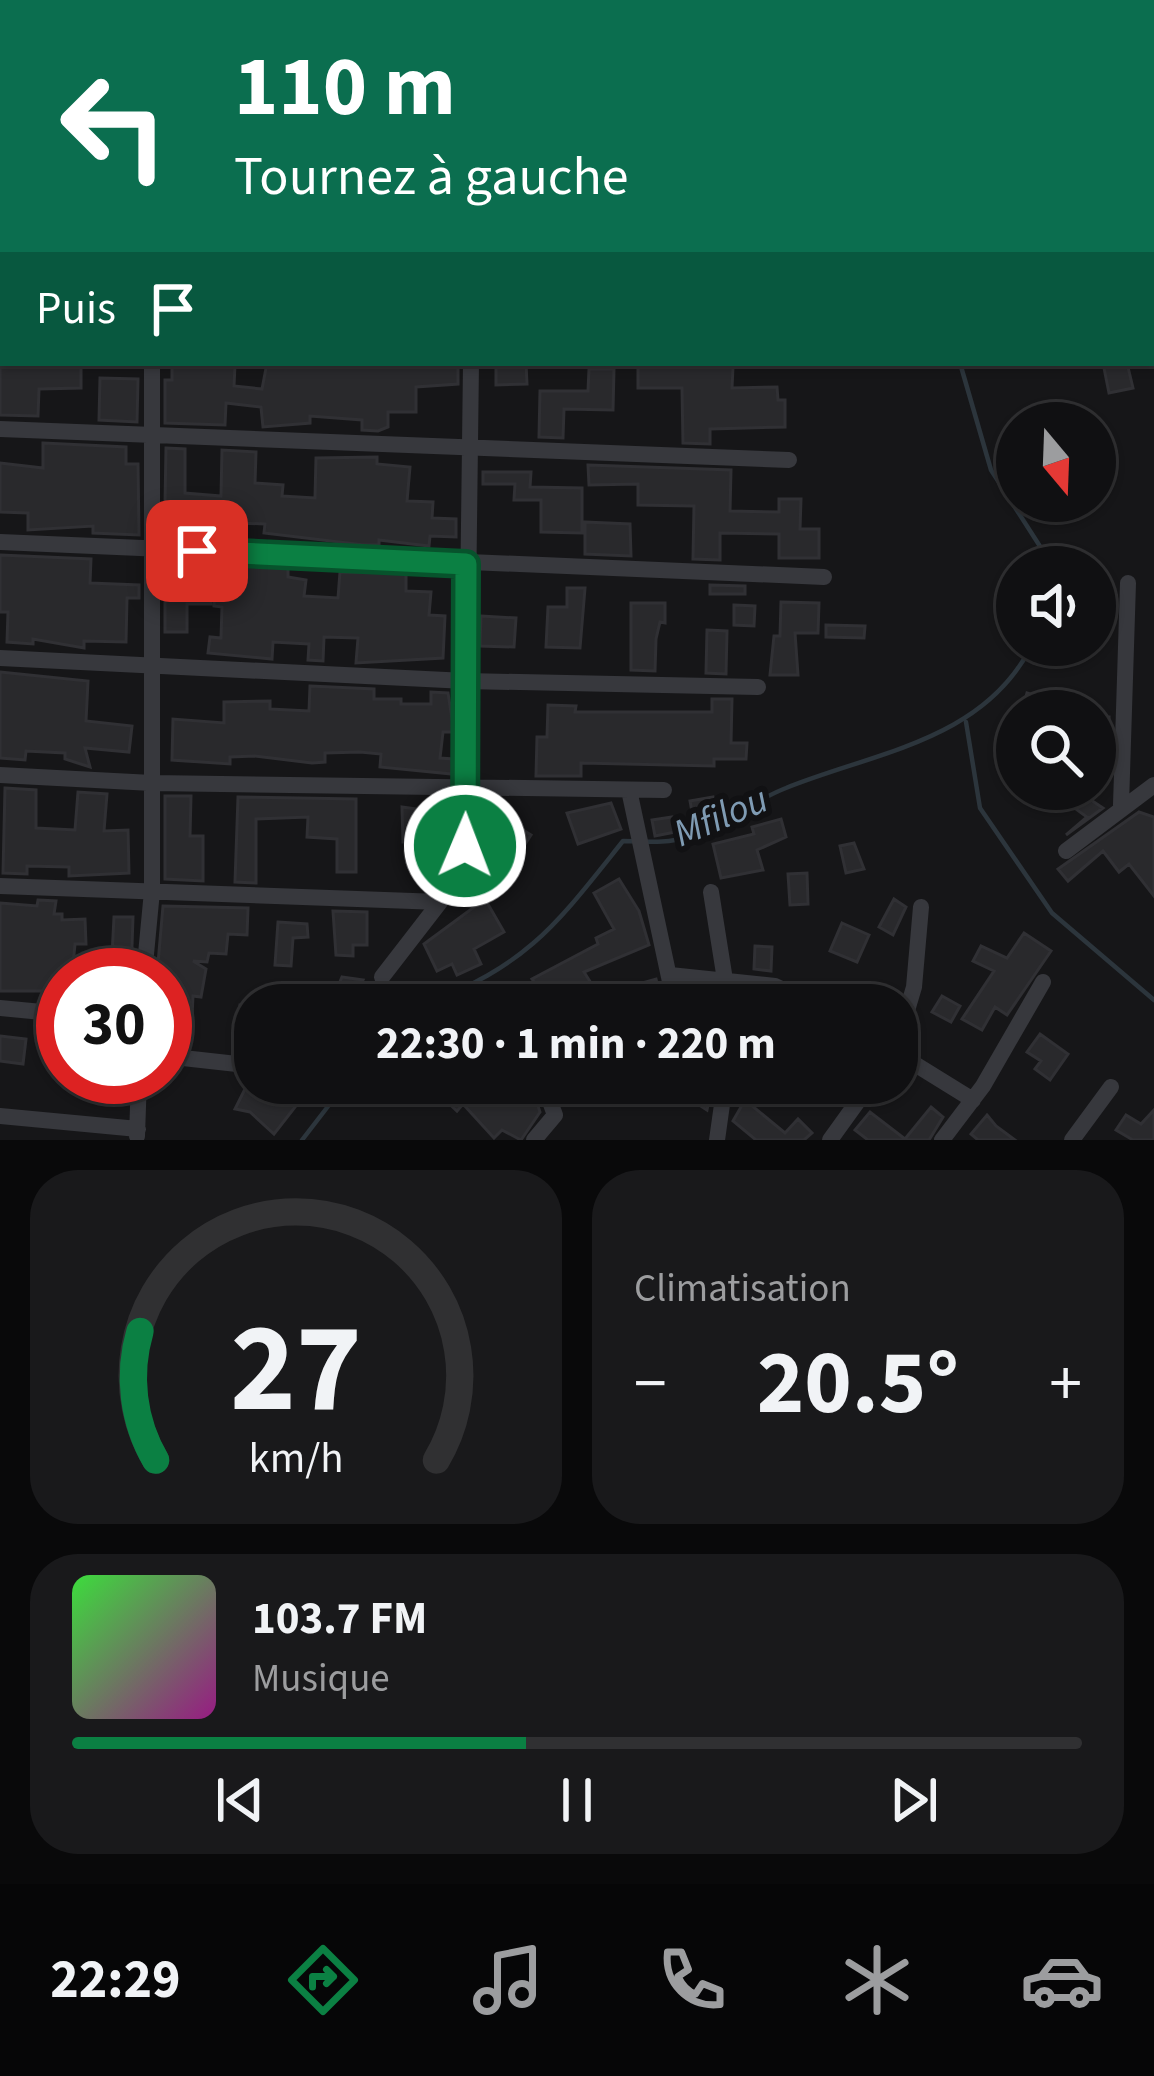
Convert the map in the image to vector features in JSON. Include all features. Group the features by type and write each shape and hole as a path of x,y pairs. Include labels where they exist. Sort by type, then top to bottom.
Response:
{"street":[{"path":"147,948 152,891 152,366"},
{"path":"382,977 458,878 466,789 471,366"},
{"path":"0,430 788,460"},
{"path":"0,542 824,577"},
{"path":"1121,805 1128,583"},
{"path":"0,658 466,681 758,687"},
{"path":"0,775 152,783 664,790"},
{"path":"1066,851 1121,805 1154,785"},
{"path":"629,790 672,984"},
{"path":"0,886 440,902"},
{"path":"711,892 729,984"},
{"path":"914,984 921,907"},
{"path":"670,975 760,984"},
{"path":"943,1140 973,1100 1043,982"},
{"path":"0,1007 36,1011"},
{"path":"192,1059 234,1064"},
{"path":"918,1062 973,1100"},
{"path":"1072,1140 1112,1087"},
{"path":"0,1116 137,1135 139,1104"},
{"path":"534,1140 555,1115 551,1104"},
{"path":"717,1140 722,1104"},
{"path":"830,1140 857,1104"}],"building":[{"path":"0,366 81,366 81,388 39,389 38,416 0,415"},
{"path":"172,366 235,366 234,386 262,389 266,366 458,366 458,384 416,387 416,412 388,412 388,427 378,431 362,430 362,420 310,416 310,423 263,427 261,407 226,403 225,425 165,423 165,380 172,380"},
{"path":"496,366 526,366 527,384 496,385"},
{"path":"638,366 733,367 732,388 777,387 778,400 785,400 785,427 710,429 710,444 683,443 682,388 638,388"},
{"path":"1104,366 1128,366 1133,388 1109,393"},
{"path":"589,369 614,369 613,410 564,409 563,438 539,437 540,391 588,391"},
{"path":"100,378 138,379 137,422 99,420"},
{"path":"43,443 126,447 126,464 138,464 139,535 93,533 93,526 28,530 28,513 0,512 0,463 43,468"},
{"path":"166,448 185,449 185,493 221,496 222,450 256,452 255,483 283,485 282,496 315,498 316,458 377,457 377,464 410,467 407,501 433,502 432,518 456,519 456,537 430,536 429,546 379,540 379,545 364,545 264,533 265,524 213,522 213,508 165,504"},
{"path":"588,465 731,470 730,511 779,512 779,499 801,499 800,529 819,529 819,558 779,558 779,534 720,533 720,560 693,559 694,506 638,505 638,484 589,485"},
{"path":"483,472 531,472 530,487 582,488 582,533 541,532 541,500 514,500 515,484 483,484"},
{"path":"585,522 630,524 631,556 585,554"},
{"path":"0,555 91,559 90,583 139,585 139,598 127,598 126,642 84,641 84,648 33,639 33,644 7,642 8,612 0,612"},
{"path":"165,562 210,566 211,604 187,604 187,632 165,632"},
{"path":"239,565 288,567 288,577 306,580 304,596 338,598 340,572 406,573 406,591 431,592 429,615 445,616 443,658 356,663 358,638 324,637 323,661 308,660 309,644 273,642 272,659 208,653 210,637 221,638 222,607 214,606 215,593 240,594"},
{"path":"710,585 745,586 745,594 710,594"},
{"path":"567,588 585,588 580,648 546,647 548,607 567,607"},
{"path":"781,602 819,603 818,633 795,633 798,675 770,675 774,636 780,636"},
{"path":"631,603 665,603 665,623 660,622 656,639 655,671 631,670"},
{"path":"734,605 755,606 754,626 734,625"},
{"path":"481,616 516,618 514,647 480,646"},
{"path":"826,625 865,626 864,638 826,637"},
{"path":"707,630 727,631 726,674 706,673"},
{"path":"0,672 88,681 86,721 132,726 129,752 85,748 90,767 65,759 65,753 26,751 25,760 0,758"},
{"path":"310,686 374,689 374,699 401,699 401,704 431,704 431,692 448,693 454,732 443,732 440,758 453,759 452,774 380,767 381,754 360,752 325,753 325,762 312,763 255,756 230,757 230,764 172,760 173,719 224,723 224,702 270,701 270,709 309,711"},
{"path":"712,699 732,699 731,743 747,743 746,759 714,759 714,766 581,763 581,776 536,776 537,737 547,737 548,705 576,706 575,712 712,712"},
{"path":"5,788 36,790 36,828 75,830 78,792 107,794 104,831 128,830 129,873 69,876 69,867 27,866 27,874 3,873"},
{"path":"165,796 191,796 190,836 203,836 203,881 165,879"},
{"path":"238,797 356,799 356,872 337,872 337,839 307,837 308,817 256,819 256,883 235,882"},
{"path":"713,797 716,813 693,817 690,801"},
{"path":"611,803 621,829 578,844 567,813"},
{"path":"402,807 453,814 452,845 403,842"},
{"path":"1077,810 1100,810 1066,835 1087,817"},
{"path":"1139,812 1154,817 1154,896 1129,864 1119,872 1103,851 1068,881 1058,869"},
{"path":"672,817 675,832 655,836 652,820"},
{"path":"781,819 786,837 757,850 763,870 721,878 713,844 754,834 752,827"},
{"path":"515,825 531,835 506,874 490,863"},
{"path":"854,843 864,869 846,873 840,846"},
{"path":"807,873 808,904 790,905 788,874"},
{"path":"619,879 639,911 649,945 584,972 590,984 536,984 532,979 598,944 596,938 614,929 594,893"},
{"path":"485,899 504,932 474,949 481,964 457,975 452,964 437,971 424,944"},
{"path":"894,899 906,907 893,935 879,927"},
{"path":"38,900 56,901 54,914 62,914 62,920 85,919 86,944 36,948 36,991 0,991 0,903 37,906"},
{"path":"163,906 248,908 247,935 228,934 226,954 209,953 207,962 193,961 206,969 201,997 193,996 192,1017 192,948 159,948"},
{"path":"333,911 367,912 367,945 353,945 353,956 336,955"},
{"path":"114,917 133,917 132,948 112,948"},
{"path":"278,922 307,924 308,937 293,938 291,966 275,965"},
{"path":"842,923 869,935 857,962 830,951"},
{"path":"1024,933 1051,951 1007,1015 995,1007 982,1030 962,1019 994,971 973,961 981,946 1007,958"},
{"path":"755,946 772,947 771,971 754,969"},
{"path":"342,977 363,980 361,984 339,984"},
{"path":"942,996 960,1006 951,1022 932,1012"},
{"path":"1040,1034 1068,1054 1050,1080 1035,1069 1041,1061 1027,1052"},
{"path":"0,1036 26,1039 23,1064 0,1061"},
{"path":"238,1104 297,1104 274,1134 250,1112 235,1109"},
{"path":"463,1104 537,1104 540,1112 521,1140 502,1130 494,1138"},
{"path":"743,1104 750,1104 785,1133 798,1119 812,1133 804,1140 756,1140 733,1121"},
{"path":"931,1107 943,1117 929,1140 868,1140 855,1130 870,1112 905,1139"},
{"path":"1154,1110 1154,1140 1133,1140 1116,1130 1126,1115 1141,1124"},
{"path":"987,1115 1015,1140 978,1140 971,1134"}],"waterway":[{"name":"Mfilou","path":"961,366 991,470 1040,546"},
{"name":"Mfilou","path":"471,984 538,939 623,841 684,838 786,788 924,739 986,703 1018,666"},
{"path":"966,722 980,808 1052,913 1154,1000"},
{"name":"Mfilou","path":"302,1140 330,1104"}],"route":[{"path":"197,551 466,564 465,846"}]}
